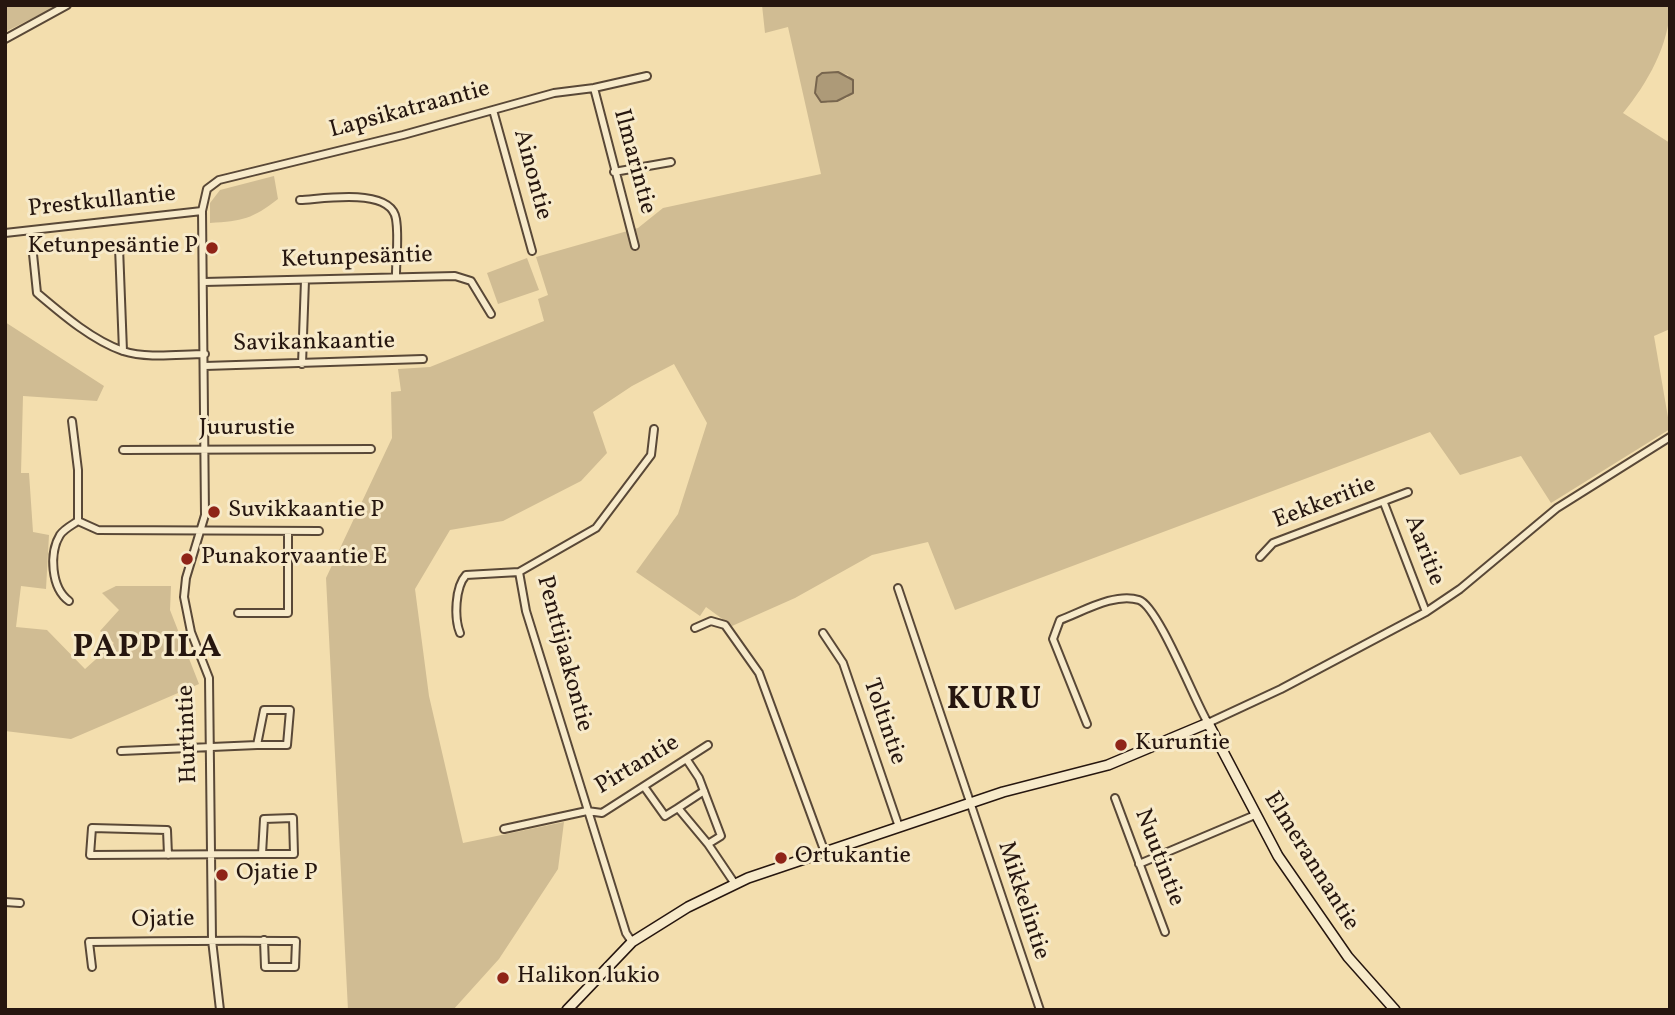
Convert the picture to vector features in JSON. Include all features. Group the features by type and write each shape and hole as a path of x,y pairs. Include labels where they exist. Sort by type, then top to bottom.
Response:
{"street":[{"path":"5,39 66,5"},
{"name":"Lapsikatraantie","path":"202,211 208,189 219,180 554,93 594,88 646,76"},
{"name":"Ilmarintie","path":"594,88 635,246"},
{"name":"Ainontie","path":"493,110 532,251"},
{"path":"614,172 671,162"},
{"path":"300,200 372,198 387,204 396,217 396,275"},
{"name":"Prestkullantie","path":"5,233 202,211"},
{"name":"Hurtintie","path":"202,211 206,449 202,531 186,578 184,597 191,632 209,678 212,940 220,1010"},
{"path":"118,247 123,351"},
{"path":"33,254 37,293 70,321 123,351 145,355 205,354"},
{"name":"Ketunpesäntie","path":"204,282 396,275 455,276 471,281 484,298 491,314"},
{"path":"302,364 305,280"},
{"name":"Savikankaantie","path":"205,366 423,359"},
{"path":"72,421 78,470 78,521"},
{"name":"Penttijaakontie","path":"632,942 626,933 526,611 519,572 596,528 651,455 654,429"},
{"path":"567,1010 632,942 688,907 735,884 824,850 970,803 1038,782 1108,765 1281,689 1426,612 1461,589 1557,508 1670,437"},
{"name":"Juurustie","path":"123,450 371,449"},
{"name":"Eekkeritie","path":"1260,557 1273,543 1408,492"},
{"name":"Aaritie","path":"1384,503 1426,612"},
{"path":"78,521 98,530 319,531"},
{"path":"69,601 62,596 54,576 53,551 61,533 78,521"},
{"path":"239,613 288,612 288,531"},
{"path":"460,633 457,624 459,582 466,575 519,572"},
{"name":"Mikkelintie","path":"898,588 1040,1010"},
{"path":"1087,724 1053,639 1055,628 1060,620 1119,599 1145,603 1160,624 1208,723"},
{"path":"695,628 711,621 725,625 759,673 824,850"},
{"name":"Toltintie","path":"823,633 843,663 899,827"},
{"path":"121,751 287,745 290,710 264,710 257,745"},
{"name":"Elmerannantie","path":"1208,723 1278,856 1348,957 1395,1010"},
{"name":"Pirtantie","path":"504,829 587,810 603,813 708,746"},
{"path":"687,760 704,790 721,836 708,844"},
{"path":"645,788 666,816 704,790"},
{"name":"Nuutintie","path":"1115,798 1165,932"},
{"path":"678,807 735,884"},
{"path":"1139,864 1255,814"},
{"path":"168,855 167,830 92,828 90,855 168,855 211,855 293,854 293,818 264,819 262,854"},
{"path":"5,902 20,903"},
{"name":"Ojatie","path":"92,967 89,942 264,940 296,941 295,967 265,967 264,940"}],"shaded area":[{"path":"5,5 59,5 5,32"},
{"path":"762,5 1670,5 1666,34 1656,63 1623,113 1670,143 1670,329 1654,336 1670,429 1551,503 1521,456 1460,475 1430,432 955,610 928,542 872,555 795,598 732,626 706,607 700,616 636,572 678,514 707,423 674,364 632,386 593,412 607,453 581,481 503,521 450,530 415,589 429,696 463,843 564,822 558,869 499,959 453,1010 348,1010 326,578 392,438 391,392 401,391 398,369 430,367 544,321 538,299 548,295 536,257 638,228 663,208 821,174 788,27 765,33","holes":["838,72 848,75 854,87 847,98 827,103 816,77 822,73"]},
{"path":"838,72 853,80 853,93 837,101 821,102 815,93 817,77 822,73"},
{"path":"274,176 278,199 269,206 247,218 210,223 210,203 220,190"},
{"path":"527,258 539,290 498,304 487,273"},
{"path":"5,322 104,386 97,401 23,396 21,473 29,473 33,532 49,535 46,589 21,586 16,627 47,630 85,669 114,643 100,631 119,610 102,593 116,586 171,586 170,610 199,684 71,739 5,731"}],"place":[{"name":"Ketunpesäntie P","path":"212,248"},
{"name":"Suvikkaantie P","path":"214,512"},
{"name":"Punakorvaantie E","path":"187,559"},
{"name":"Kuruntie","path":"1121,745"},
{"name":"Ortukantie","path":"781,858"},
{"name":"Ojatie P","path":"222,875"},
{"name":"Halikon lukio","path":"503,978"}],"district":[{"name":"PAPPILA","path":"148,650"},
{"name":"KURU","path":"995,702"}]}
